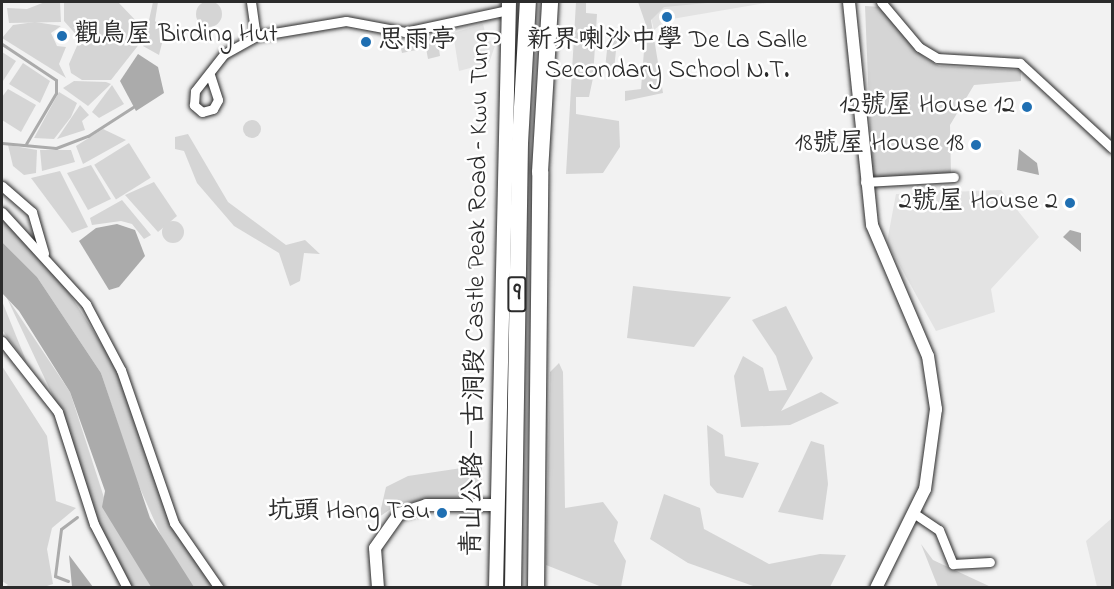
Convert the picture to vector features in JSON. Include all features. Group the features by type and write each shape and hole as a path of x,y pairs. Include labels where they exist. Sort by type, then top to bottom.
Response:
{"highway":[{"name":"9","path":"513,588 520,134 528,2"},
{"name":"9","path":"536,588 540,172 550,2"}],"main road":[{"name":"青山公路－古洞段 Castle Peak Road – Kwu Tung","path":"496,588 509,6"}],"street":[{"path":"251,2 256,36"},
{"path":"849,2 866,182 879,246 928,356 934,382 935,436 915,514 876,588"},
{"path":"881,2 919,47 937,58 1020,63 1113,148"},
{"path":"210,75 224,54 256,36 346,21 405,32 509,6"},
{"path":"866,182 954,177"},
{"path":"2,186 32,212 44,253"},
{"path":"2,212 44,253 86,303 105,338 174,523 219,588"},
{"path":"2,340 57,412 94,524 127,588"},
{"path":"378,588 375,548 399,514 426,505 497,505"},
{"path":"915,514 939,530 953,564 990,562"}],"shaded area":[{"path":"209,1 218,5 222,14 218,23 209,27 200,23 196,14 200,5"},
{"path":"45,2 60,2 61,22 9,23 7,8 27,9"},
{"path":"64,2 118,2 140,25 144,38 111,80 82,80 71,73 69,64 80,39 64,21"},
{"path":"153,2 158,2 155,21 165,31 159,55 143,46 148,36 141,19 149,20"},
{"path":"576,2 586,2 586,13 597,14 593,78 589,97 576,97 576,114 619,121 620,147 603,173 566,174"},
{"path":"638,2 718,2 664,7 651,20 663,93 625,101 625,91 641,89 646,25"},
{"name":"新界喇沙中學 De La Salle Secondary School N.T.","path":"647,2 772,2 666,20 654,30"},
{"path":"865,6 882,7 924,57 939,66 1021,70 1021,81 974,85 950,125 951,175 872,178"},
{"path":"35,22 61,26 51,33 57,46 66,47 59,64 66,78 2,38 13,25"},
{"path":"483,24 487,40 496,43 489,63 459,71 453,33"},
{"path":"609,31 618,32 614,70 605,69"},
{"path":"437,35 440,56 428,59 426,48 402,53 400,45"},
{"path":"2,52 16,61 3,81 2,80"},
{"path":"138,54 158,67 164,93 136,111 120,81"},
{"path":"23,63 50,81 40,103 9,84"},
{"path":"74,81 111,84 88,106 63,88"},
{"path":"112,85 124,104 99,118 92,112"},
{"path":"8,89 36,105 21,132 2,120 2,97"},
{"path":"59,92 77,103 71,117 54,139 34,138"},
{"path":"80,105 89,115 82,121 85,130 57,139"},
{"path":"252,120 258,123 261,129 258,135 252,138 246,135 243,129 246,123"},
{"path":"103,129 126,140 83,164 76,146"},
{"path":"188,134 228,202 286,245 305,240 320,254 304,253 300,281 290,286 279,253 234,226 197,183 184,151 175,149 175,137"},
{"path":"129,143 151,178 116,199 94,165"},
{"path":"8,145 37,150 36,173 24,175 13,166"},
{"path":"1019,149 1037,163 1039,175 1017,170"},
{"path":"40,150 71,150 75,162 42,171"},
{"path":"91,165 111,199 88,210 67,173"},
{"path":"60,171 88,227 72,233 31,178"},
{"path":"154,182 177,216 158,232 125,195"},
{"path":"1001,190 1039,237 991,289 995,312 936,331 887,242 896,194"},
{"path":"122,200 151,235 144,239 132,224 121,221 92,225 90,218"},
{"path":"2,218 51,265 117,368 171,527 214,587 194,587 170,556 135,477 101,373 37,277 2,242"},
{"path":"173,221 183,228 184,232 177,242 173,243 163,236 162,232 169,222"},
{"path":"117,224 135,230 145,256 119,287 109,290 79,241 96,228"},
{"path":"1070,230 1081,233 1081,252 1063,237"},
{"path":"2,242 37,277 101,373 150,518 194,587 151,587 102,507 105,491 70,392 19,311 2,293"},
{"path":"633,286 731,297 694,347 627,338"},
{"path":"6,296 70,392 109,513 151,587 131,587 104,541 60,411"},
{"path":"2,301 27,363 2,330"},
{"path":"786,306 813,358 781,411 821,392 839,403 790,425 741,427 734,376 743,356 763,368 769,391 787,390 776,356 752,320"},
{"path":"559,363 563,372 565,508 603,502 618,522 614,541 626,561 621,587 602,587 546,565 550,372"},
{"path":"2,366 47,436 56,501 76,508 52,528 47,549 53,584 44,587 4,587 8,585 2,581"},
{"path":"707,425 723,435 725,456 759,463 743,498 717,493 710,485"},
{"path":"811,441 824,445 828,484 823,520 778,512"},
{"path":"482,465 482,500 401,502 379,517 386,487 408,476"},
{"path":"664,494 700,508 704,529 769,564 820,554 846,555 830,587 756,587 688,563 650,539"},
{"path":"1112,518 1112,587 1097,587 1086,541"},
{"path":"921,544 933,560 991,587 938,587"},
{"path":"69,555 93,587 72,587"}],"waterway":[{"path":"2,44 56,80 56,93 26,144"},
{"path":"2,143 56,148 88,136 133,107"},
{"path":"68,581 55,576 61,529 77,517"}],"place":[{"name":"新界喇沙中學 De La Salle Secondary School N.T.","path":"667,17"},
{"name":"觀鳥屋 Birding Hut","path":"62,36"},
{"name":"思雨亭","path":"366,42"},
{"name":"12號屋 House 12","path":"1027,107"},
{"name":"18號屋 House 18","path":"976,145"},
{"name":"2號屋 House 2","path":"1070,203"},
{"name":"坑頭 Hang Tau","path":"442,513"}]}
